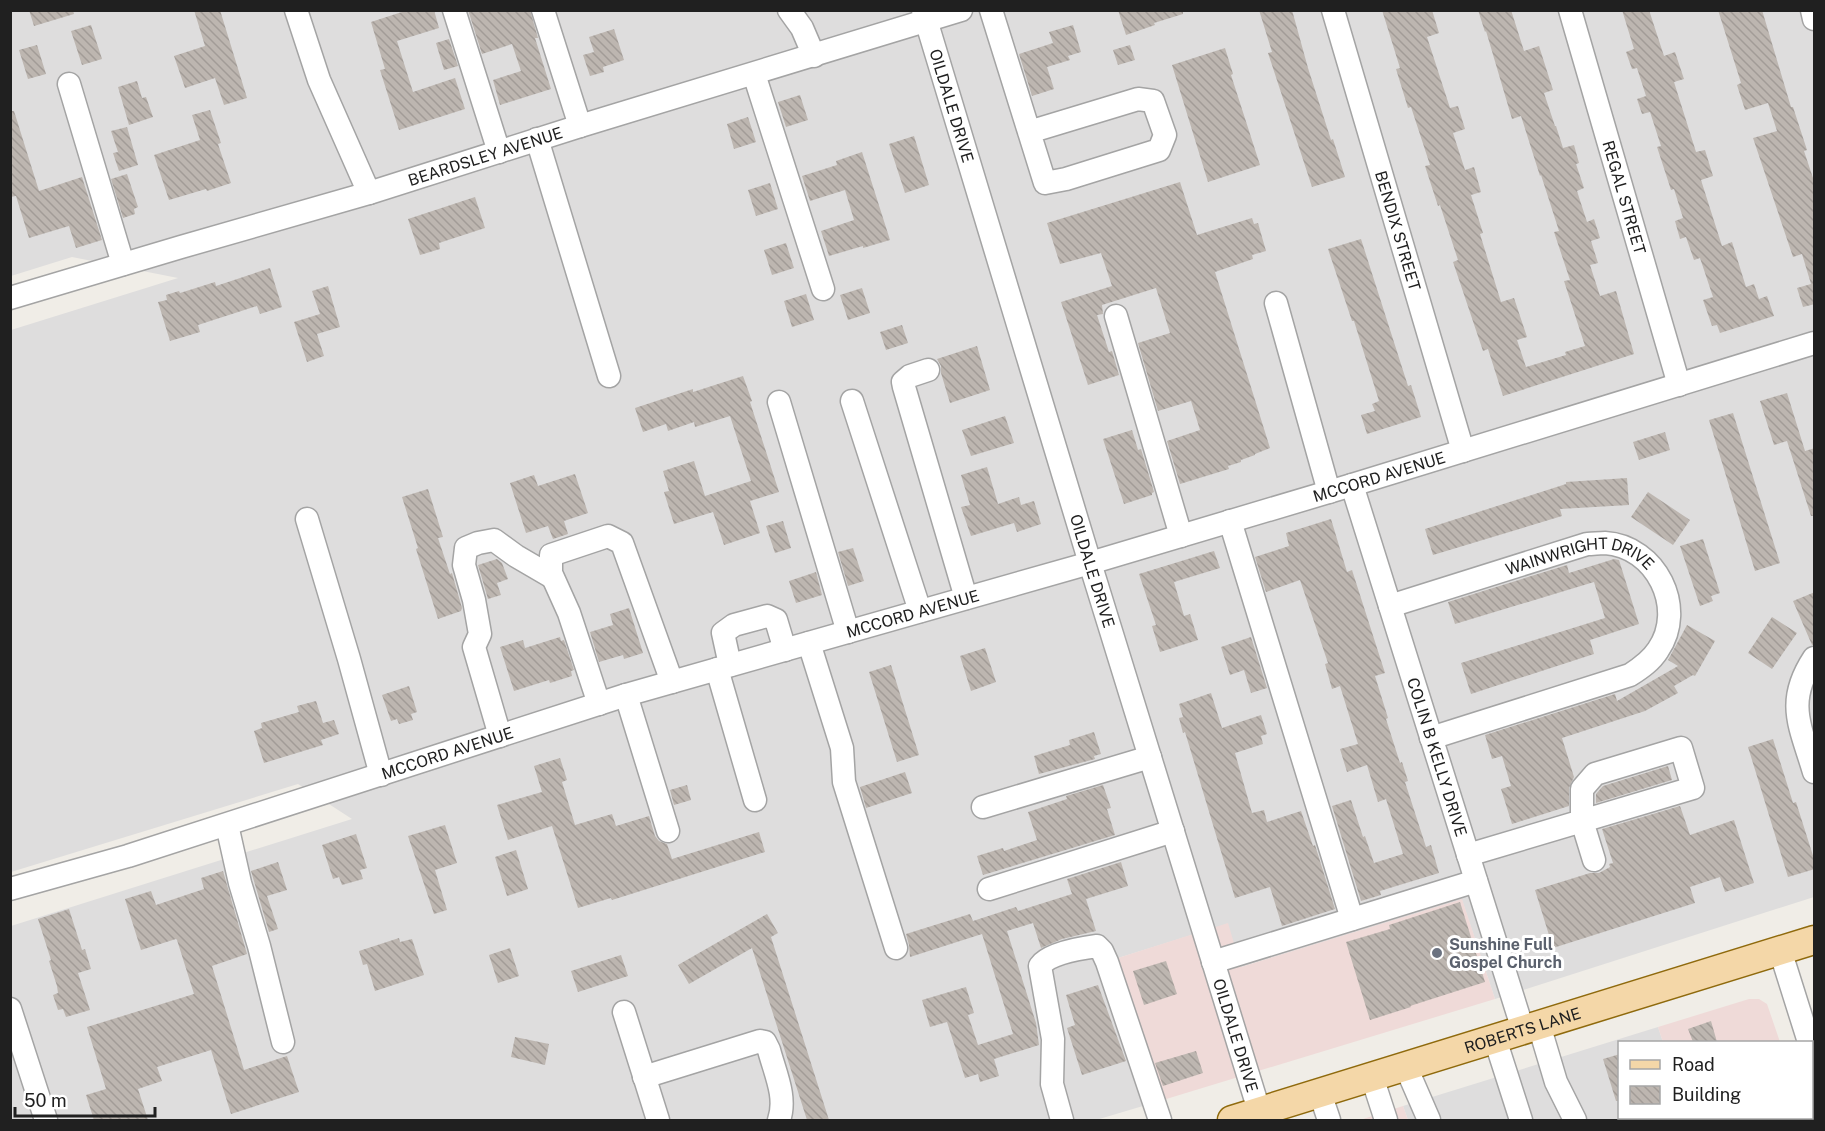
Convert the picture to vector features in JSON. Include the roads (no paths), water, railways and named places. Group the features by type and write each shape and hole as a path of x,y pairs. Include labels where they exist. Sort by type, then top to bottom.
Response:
{"main road":[{"name":"ROBERTS LANE","path":"1232,1120 1261,1116 1320,1093 1815,940"}],"street":[{"path":"296,10 319,80 369,193"},
{"path":"453,10 499,152"},
{"path":"543,10 580,126"},
{"path":"789,10 802,28 814,56"},
{"name":"BEARDSLEY AVENUE","path":"10,298 369,193 537,139 814,56 925,16 961,10"},
{"path":"991,10 1029,132 1045,183 1066,179 1159,150 1165,135 1153,101 1138,99 1029,132"},
{"name":"BENDIX STREET","path":"1333,10 1462,451"},
{"name":"REGAL STREET","path":"1570,10 1679,385"},
{"path":"1812,10 1815,19"},
{"name":"OILDALE DRIVE","path":"925,16 1090,563 1261,1116"},
{"path":"754,74 823,289"},
{"path":"69,84 123,264"},
{"path":"537,139 609,376"},
{"path":"1276,303 1329,492"},
{"path":"1116,316 1181,536"},
{"name":"MCCORD AVENUE","path":"10,889 227,825 626,695 1090,563 1815,343"},
{"path":"928,370 910,376 903,382 966,598"},
{"path":"852,401 920,611"},
{"path":"779,402 848,632"},
{"name":"COLIN B KELLY DRIVE","path":"1352,485 1476,881 1531,1028 1575,1120"},
{"path":"307,519 343,637 381,775"},
{"path":"1230,521 1352,919"},
{"path":"599,704 568,613 552,577 552,555 558,551 608,536 622,543 672,682"},
{"path":"500,736 474,647 480,634 474,600 464,565 466,548 494,540 552,577"},
{"name":"WAINWRIGHT DRIVE","path":"1390,606 1587,544 1606,543 1625,547 1640,555 1653,567 1663,582 1668,599 1669,618 1666,634 1658,650 1645,665 1630,675 1431,738"},
{"path":"755,800 724,667 723,633 734,625 767,616 776,620 785,650"},
{"path":"809,643 842,748 844,782 896,948"},
{"path":"1815,657 1804,673 1797,707 1800,725 1815,772"},
{"path":"626,695 668,831"},
{"path":"1468,855 1582,821 1693,788 1681,748 1595,774 1582,789 1582,821 1594,860"},
{"path":"983,807 1150,757"},
{"path":"227,825 240,883 259,946 283,1042"},
{"path":"990,889 1173,831"},
{"path":"1214,962 1476,881"},
{"path":"1062,1120 1052,1084 1053,1039 1041,966 1052,956 1097,946 1107,962 1160,1120"},
{"path":"1780,950 1809,1041"},
{"path":"10,1009 46,1120"},
{"path":"624,1012 658,1120"},
{"path":"1495,1039 1521,1120"},
{"path":"644,1077 760,1041 765,1042 783,1099 783,1110 779,1120"},
{"path":"1406,1067 1429,1120"},
{"path":"1372,1077 1386,1120"},
{"path":"1320,1093 1329,1120"}],"place":[{"name":"Sunshine Full Gospel Church","path":"1437,953"}]}
